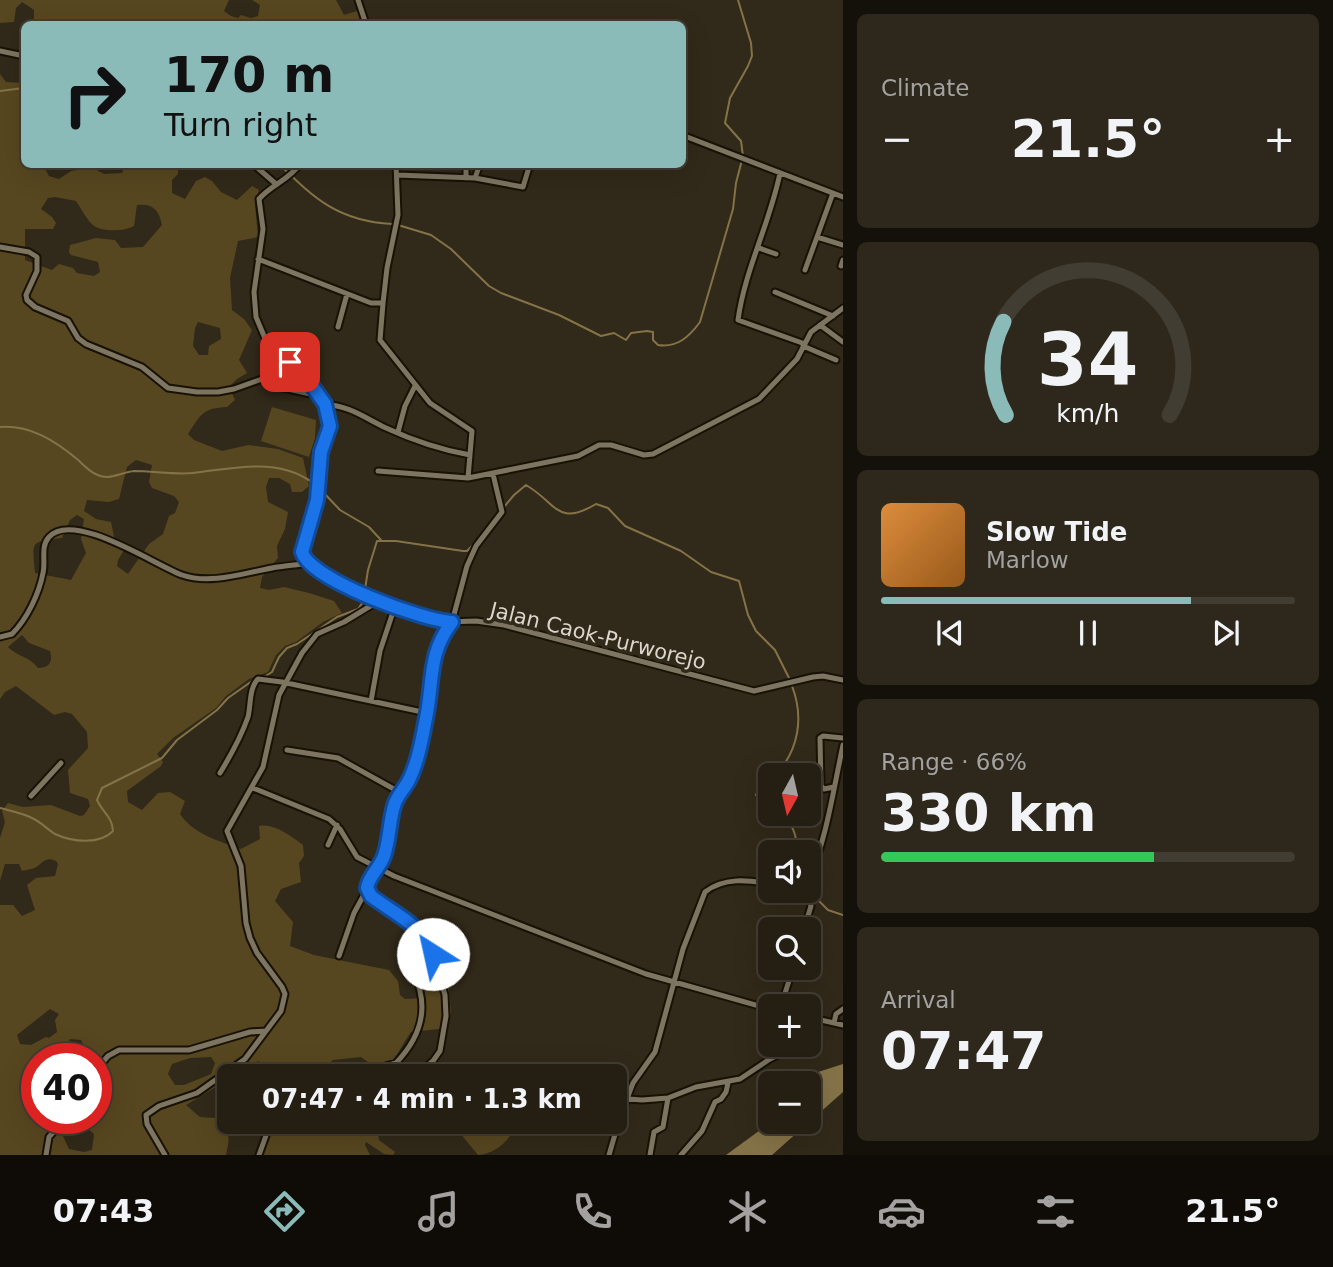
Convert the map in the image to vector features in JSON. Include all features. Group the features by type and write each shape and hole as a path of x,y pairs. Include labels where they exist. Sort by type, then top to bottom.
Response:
{"street":[{"path":"358,0 365,21"},
{"path":"0,51 21,55"},
{"path":"686,137 843,197"},
{"path":"258,168 276,184"},
{"path":"0,637 12,634 30,609 43,577 44,544 48,537 61,530 72,529 96,535 190,577 237,575 309,563 302,552 313,520 320,483 321,452 330,426 325,404 320,396 296,368 274,351 264,339 256,317 254,295 263,229 259,202 261,196 294,174 298,168"},
{"path":"396,168 398,215 387,268 379,338 434,407 471,429 473,435 468,478"},
{"path":"466,168 466,178"},
{"path":"474,178 478,168"},
{"path":"397,175 474,178 523,187 529,168"},
{"path":"780,173 759,248 745,285 738,320 836,360"},
{"path":"806,270 833,193"},
{"path":"817,237 843,245"},
{"path":"0,247 29,252 37,257 37,271 26,295 30,303 47,314 68,321 78,338 86,344 142,368 168,388 218,392 262,379 283,388 320,396"},
{"path":"759,248 776,254"},
{"path":"258,259 371,303 383,303"},
{"path":"775,292 833,316"},
{"path":"338,327 347,294"},
{"path":"378,471 468,478 578,456 599,445 611,445 644,455 661,451 759,399 788,370 811,332 843,308"},
{"path":"820,326 843,342"},
{"path":"398,432 415,386"},
{"path":"325,404 355,410 398,432 449,451 470,455"},
{"path":"339,956 346,931 369,879 379,869 393,811 413,769 427,713 434,653 440,637 452,622 467,566 476,546 501,509 493,474"},
{"name":"Jalan Caok-Purworejo","path":"309,563 377,602 452,622 476,621 504,625 754,691 823,676 843,680"},
{"path":"165,1155 147,1124 149,1113 205,1088 245,1059 281,1010 285,994 252,945 246,923 242,866 227,831 266,760 279,695 302,653 317,634 344,622 377,602"},
{"path":"371,701 378,659 395,606"},
{"path":"219,773 237,745 248,717 254,683 260,680 427,713"},
{"path":"843,738 820,738 821,786 824,789 843,783"},
{"path":"821,846 843,745"},
{"path":"287,750 338,758 401,793"},
{"path":"31,796 61,763"},
{"path":"253,788 329,819 337,825 357,857 379,869 554,940 674,982 758,1006"},
{"path":"328,845 337,825"},
{"path":"758,883 734,880 705,891 682,949 655,1052 636,1077 627,1099 667,1098 696,1087 728,1083 740,1079 774,1057"},
{"path":"365,892 430,944 446,1001 440,1051 429,1064"},
{"path":"393,1064 412,1043 421,1021 421,994 408,953 417,932"},
{"path":"834,1023 836,1014 843,1009"},
{"path":"821,1020 843,1025"},
{"path":"112,1054 119,1050 189,1050 250,1032 266,1031"},
{"path":"681,1155 702,1131 715,1102 725,1093 728,1083"},
{"path":"650,1155 654,1132 663,1127 667,1098"},
{"path":"46,1155 52,1134"},
{"path":"260,1155 267,1134"},
{"path":"609,1155 614,1134"}],"shaded area":[{"path":"0,0 229,0 224,11 238,18 241,15 251,18 258,16 260,5 252,0 336,0 344,15 357,11 362,21 34,21 34,10 22,2 16,8 14,22 0,23"},
{"path":"0,74 6,82 21,83 21,168 45,168 49,176 59,179 71,171 84,169 95,169 104,174 122,173 124,168 178,168 178,174 172,180 172,193 185,199 196,181 205,177 221,192 237,200 252,186 259,190 255,204 258,237 238,241 230,278 232,310 244,319 252,330 239,360 247,373 229,387 235,400 227,407 203,413 188,434 194,440 222,451 248,445 278,449 303,458 309,486 302,492 292,492 290,484 279,478 269,478 266,487 268,502 288,512 285,529 277,546 278,558 262,577 260,588 269,590 284,587 309,593 334,601 342,613 285,646 276,655 268,672 249,679 226,696 216,708 173,738 157,754 163,762 161,766 127,791 128,802 142,810 158,793 170,792 185,801 180,814 185,821 207,836 241,849 260,839 259,826 265,826 276,828 303,845 304,856 299,863 301,882 281,889 275,901 293,922 290,946 314,955 389,970 398,981 400,995 405,999 424,998 421,978 431,974 429,958 423,947 433,938 449,958 447,972 451,1012 448,1028 411,1032 388,1064 371,1064 361,1057 333,1060 328,1064 260,1064 259,1061 250,1064 217,1064 217,1086 186,1105 200,1117 215,1118 217,1134 227,1134 229,1140 226,1155 0,1155 0,905 13,905 22,916 35,910 27,885 36,878 55,876 58,864 48,860 22,871 19,864 5,864 0,881 0,838 5,822 2,811 8,803 23,807 51,805 80,816 84,815 90,806 88,799 70,793 68,770 88,748 87,732 72,714 65,712 54,715 16,686 5,692 0,699","holes":["48,198 76,201 87,219 98,228 117,230 134,226 137,205 151,206 159,215 162,225 143,247 121,248 115,240 96,238 70,245 71,255 98,262 100,272 94,276 77,273 73,268 59,264 52,270 25,260 25,229 53,229 56,223 41,209","198,322 220,328 221,339 209,346 208,355 199,355 193,346","136,460 152,465 149,482 152,488 174,496 179,502 175,513 169,516 163,534 149,544 128,574 117,566 126,547 115,541 111,522 96,519 84,511 87,500 109,502 119,499 127,467","77,515 84,519 81,539 86,553 71,580 35,573 35,545 62,538 70,520","22,635 29,643 50,651 51,661 48,665 38,668 8,647","211,1057 215,1063 211,1074 184,1085 175,1085 168,1074 172,1064 190,1058"]},
{"path":"272,407 316,420 315,438 309,457 261,441"},
{"path":"843,1064 843,1092 821,1112 821,1071"},
{"path":"758,1132 758,1134 796,1134 772,1155 726,1155"},
{"path":"272,1134 378,1134 379,1140 395,1152 393,1155 384,1154 366,1142 370,1155 263,1155"},
{"path":"461,1134 511,1134 491,1152 478,1155"}],"waterway":[{"path":"398,225 431,235 451,249 489,286 501,293 559,315 601,336 614,333 626,340 631,333 647,331 653,332 653,340 658,345 671,345 682,340 700,322 733,209 743,156 741,141 725,123 730,98 752,56 751,43 738,0"},
{"path":"0,91 21,88"},
{"path":"283,168 317,198 343,213 373,222 392,224"},
{"path":"0,427 21,428 41,435 103,477 134,471 186,473 258,466 288,471 317,486"},
{"path":"504,507 526,485 565,513 583,511 596,504 608,508 625,526 681,551 711,572 739,581 748,615 756,631 775,650 790,680"},
{"path":"321,490 340,510 369,527 381,540"},
{"path":"480,537 500,511"},
{"path":"264,677 272,672 287,648 337,617 358,609 363,602 368,570 377,541 396,541 463,551 467,551 474,544"},
{"path":"0,808 28,816 55,834 69,839 86,841 107,835 113,831 109,818 97,800 102,788 162,758 177,740 255,679"},
{"path":"785,763 794,744 798,721 792,686"},
{"path":"758,791 758,797"},
{"path":"791,826 796,840"},
{"path":"821,903 828,910 843,915"}],"route":[{"path":"290,362 314,387 325,404 330,426 323,443 320,483 303,557 314,568 377,602 452,622 440,637 434,653 427,715 419,748 409,779 393,811 384,857 379,869 369,879 367,888 371,896 418,929 430,944 433,954"}]}
